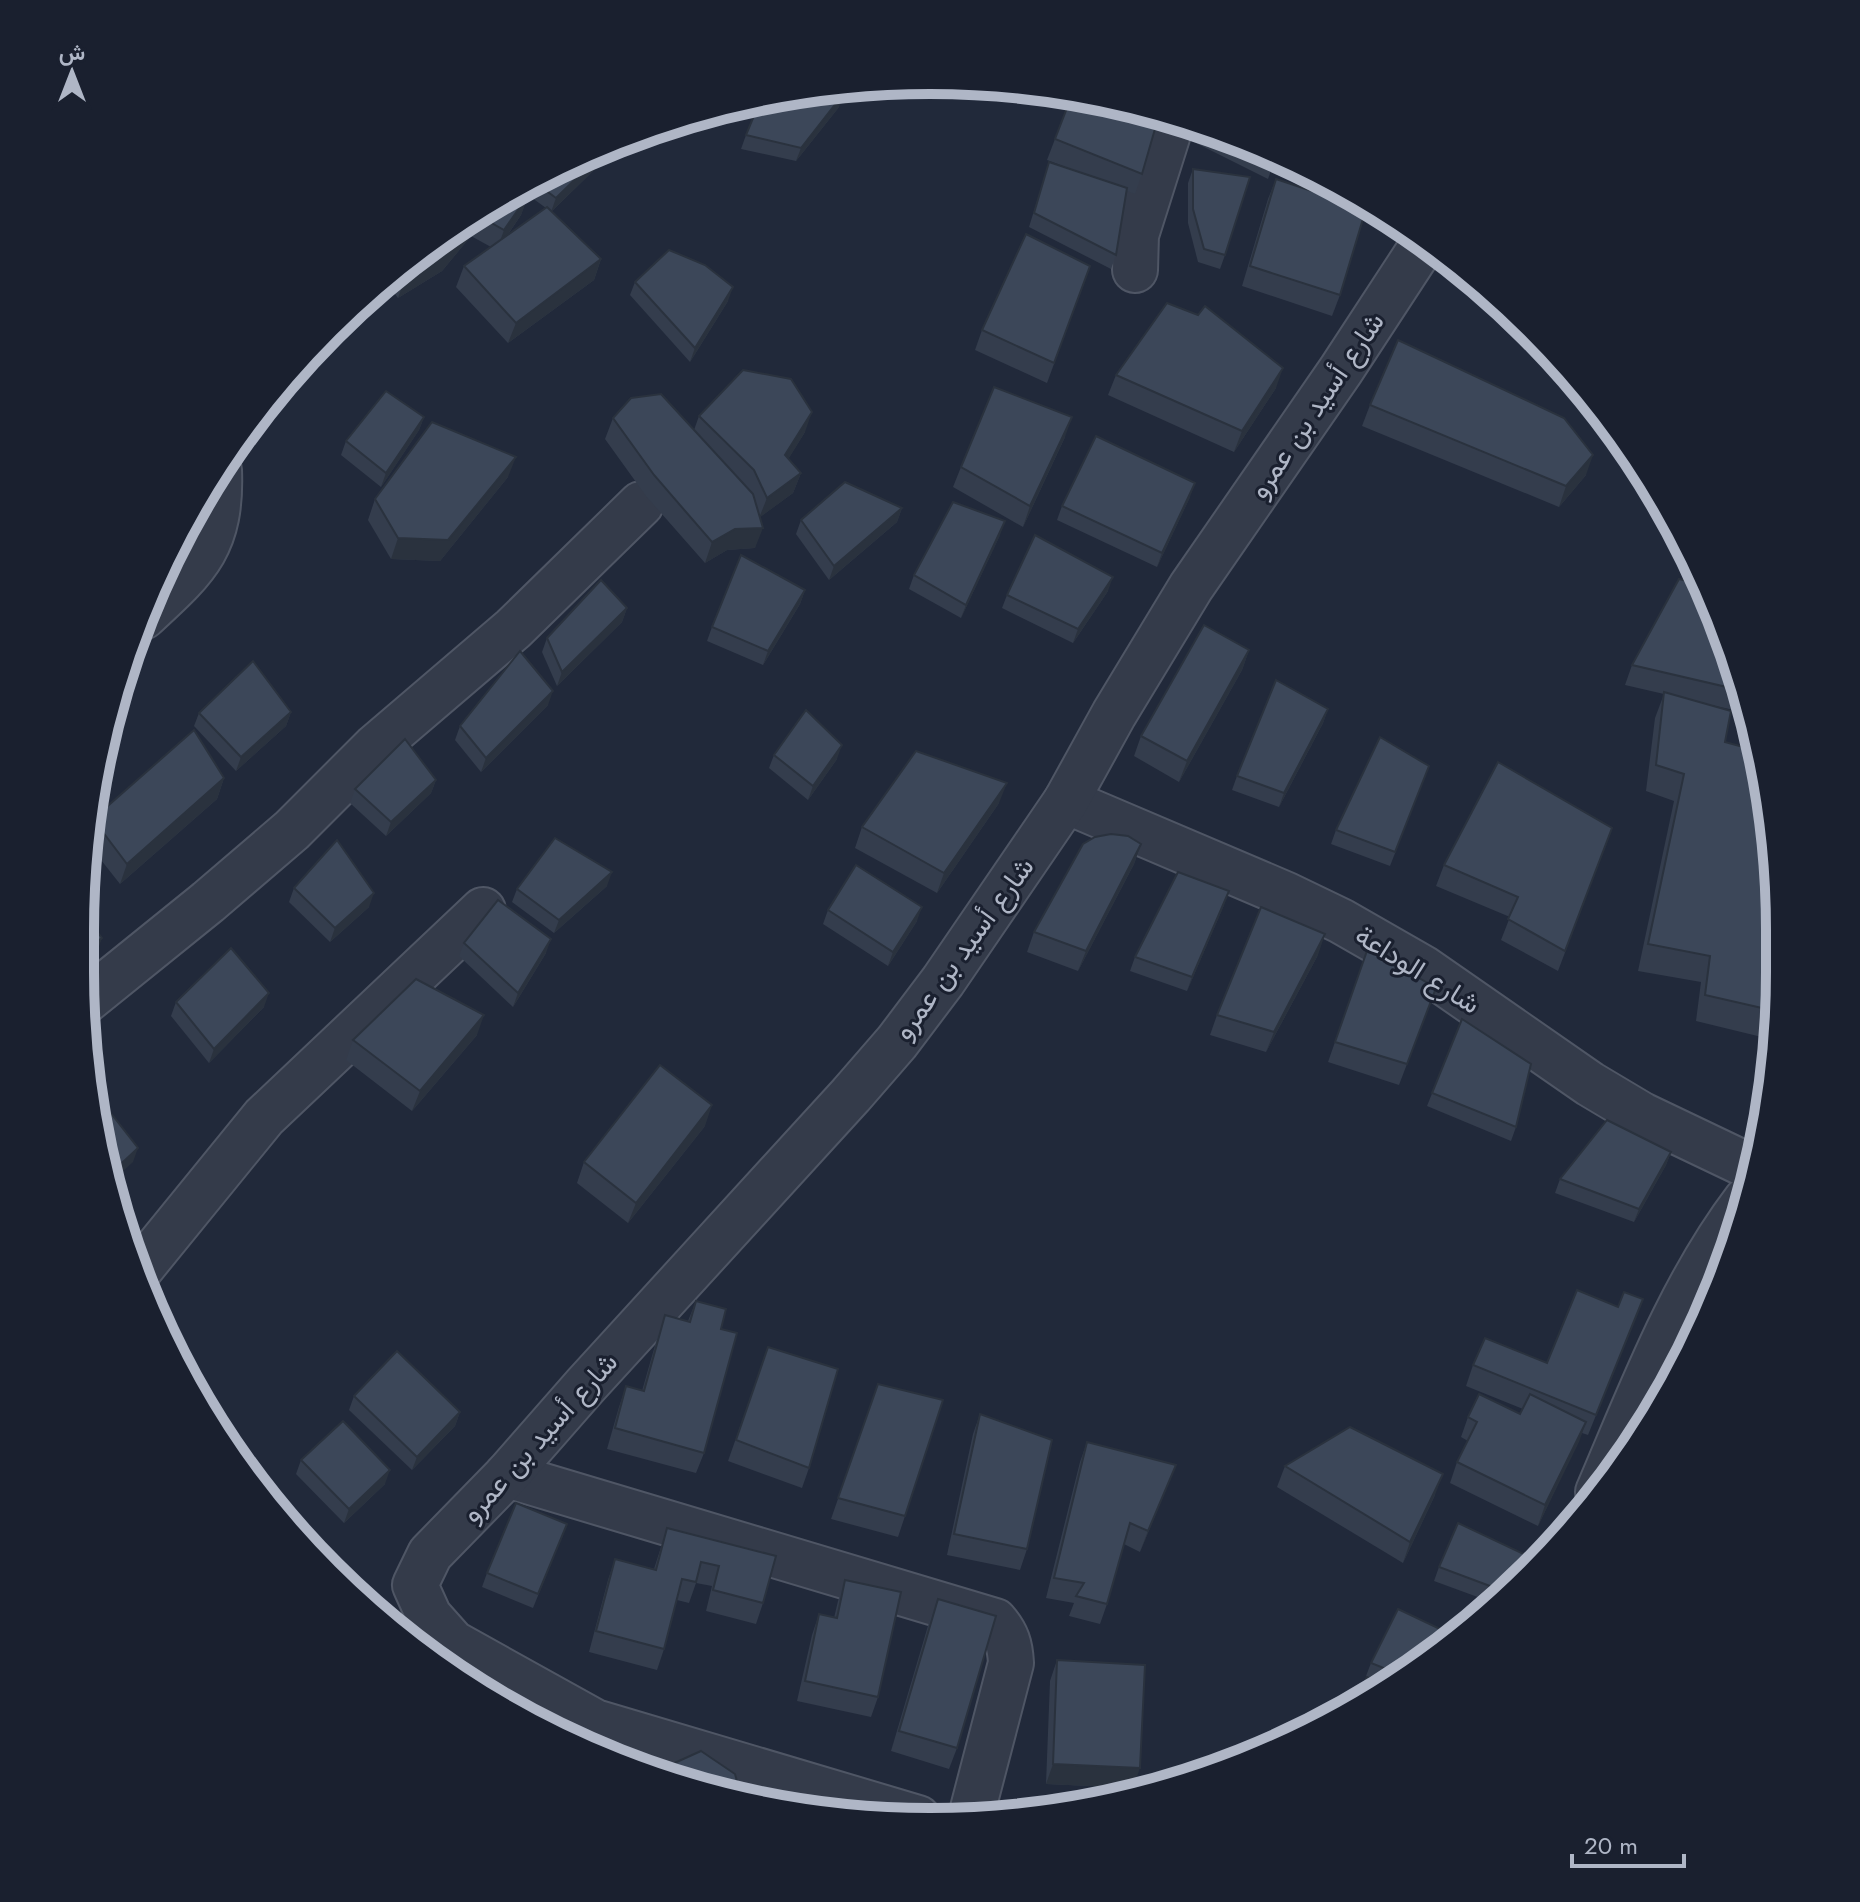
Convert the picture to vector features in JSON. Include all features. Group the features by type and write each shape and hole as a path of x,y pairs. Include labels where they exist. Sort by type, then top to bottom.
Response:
{"street":[{"path":"1135,270 1136,235 1169,129"},
{"name":"شارع أسيد بن عمرو","path":"590,1733 453,1643 429,1616 415,1585 430,1554 507,1475 897,1042 943,981 1066,801 1114,714 1191,587 1418,252"},
{"path":"164,597 190,572 212,536 218,517 219,492"},
{"path":"95,993 292,830 375,747 513,629 641,504"},
{"name":"شارع الوداعة","path":"1066,801 1341,921 1423,968 1590,1084 1642,1115 1744,1163"},
{"path":"146,1262 264,1117 483,910"},
{"path":"1617,1447 1668,1328 1727,1225"},
{"path":"507,1475 995,1621 1005,1632 1010,1645 1011,1663 974,1806"},
{"path":"590,1733 870,1806"}],"building":[{"path":"839,99 801,148 746,135 755,113"},
{"path":"1068,106 1156,125 1142,174 1055,139"},
{"path":"1049,162 1127,188 1116,255 1034,213"},
{"path":"586,168 556,198 544,189"},
{"path":"1193,169 1250,177 1225,255 1204,249 1193,209"},
{"path":"1276,179 1334,198 1364,216 1340,295 1250,266"},
{"path":"526,198 504,230 488,221"},
{"path":"547,207 601,259 516,323 464,266"},
{"path":"1026,234 1090,266 1054,363 982,330"},
{"path":"458,241 449,251 415,272"},
{"path":"669,250 705,265 733,287 695,348 635,282"},
{"path":"1167,303 1198,315 1205,306 1283,368 1242,431 1116,375"},
{"path":"1398,340 1564,418 1593,455 1566,486 1370,405"},
{"path":"743,370 791,379 812,412 785,455 801,473 767,498 754,470 699,416"},
{"path":"994,387 1072,417 1030,506 961,467"},
{"path":"386,391 424,417 386,473 346,441"},
{"path":"661,394 753,494 763,528 735,529 712,542 654,475 613,418 631,398"},
{"path":"432,422 516,457 448,540 398,538 375,499"},
{"path":"1096,436 1195,483 1162,553 1062,506"},
{"path":"845,482 902,508 834,566 801,520"},
{"path":"953,502 1005,521 966,605 914,575"},
{"path":"1035,535 1113,577 1078,629 1007,595"},
{"path":"741,555 805,590 768,651 712,627"},
{"path":"1679,579 1689,582 1730,688 1632,665"},
{"path":"601,580 627,608 562,672 547,638"},
{"path":"1204,625 1249,650 1187,761 1141,736"},
{"path":"520,651 553,691 486,758 460,726"},
{"path":"253,661 291,712 241,757 199,713"},
{"path":"1276,680 1328,709 1284,793 1237,776"},
{"path":"1664,692 1731,711 1725,742 1746,748 1759,821 1766,930 1765,1009 1705,995 1710,956 1648,944 1684,774 1656,765"},
{"path":"806,710 842,745 813,786 774,755"},
{"path":"194,730 224,778 127,864 100,829 103,810"},
{"path":"1380,737 1429,766 1395,852 1336,830"},
{"path":"405,739 436,780 391,822 355,789"},
{"path":"916,751 1007,783 944,873 862,827"},
{"path":"1498,762 1612,828 1565,951 1508,919 1518,897 1444,865"},
{"path":"1111,834 1128,836 1141,844 1086,951 1034,932 1083,844 1095,837"},
{"path":"555,838 612,872 559,920 517,889"},
{"path":"337,840 374,893 335,928 294,888"},
{"path":"856,865 922,907 893,952 828,910"},
{"path":"1178,872 1229,891 1192,977 1135,957"},
{"path":"498,900 551,939 518,993 464,943"},
{"path":"1261,907 1325,934 1274,1032 1217,1015"},
{"path":"94,928 102,938 94,944"},
{"path":"231,948 269,993 214,1049 176,1002"},
{"path":"1368,948 1436,988 1407,1064 1335,1042"},
{"path":"416,979 484,1015 420,1091 353,1040"},
{"path":"1462,1019 1531,1064 1516,1127 1432,1093"},
{"path":"660,1065 712,1105 636,1203 584,1162"},
{"path":"105,1106 138,1148 117,1167"},
{"path":"1607,1120 1671,1152 1639,1209 1560,1179"},
{"path":"1577,1290 1618,1307 1624,1292 1643,1299 1596,1415 1473,1365 1485,1338 1547,1363"},
{"path":"696,1301 726,1309 721,1329 737,1333 704,1453 615,1428 626,1386 644,1391 665,1315 690,1322"},
{"path":"768,1347 838,1369 809,1468 736,1440"},
{"path":"397,1351 460,1412 417,1457 354,1396"},
{"path":"878,1384 943,1400 905,1516 838,1498"},
{"path":"1479,1394 1520,1414 1530,1394 1586,1422 1545,1505 1457,1462 1477,1422 1468,1417"},
{"path":"980,1414 1052,1440 1027,1549 954,1534"},
{"path":"343,1421 390,1470 349,1509 301,1460"},
{"path":"1350,1427 1443,1474 1410,1542 1285,1466"},
{"path":"1087,1442 1176,1465 1148,1531 1130,1523 1107,1604 1076,1596 1084,1583 1054,1578"},
{"path":"516,1503 567,1524 538,1594 487,1573"},
{"path":"1458,1523 1528,1556 1495,1588 1439,1567"},
{"path":"667,1528 776,1556 763,1603 713,1590 719,1566 701,1562 696,1582 682,1579 664,1649 596,1631 615,1559 656,1570"},
{"path":"845,1580 901,1592 878,1697 805,1681 819,1614 837,1618"},
{"path":"938,1599 996,1616 957,1748 899,1731"},
{"path":"1398,1609 1444,1631 1389,1670 1371,1663"},
{"path":"1057,1660 1145,1665 1140,1768 1053,1764"},
{"path":"701,1751 735,1774 738,1785 714,1780 668,1766"}]}
